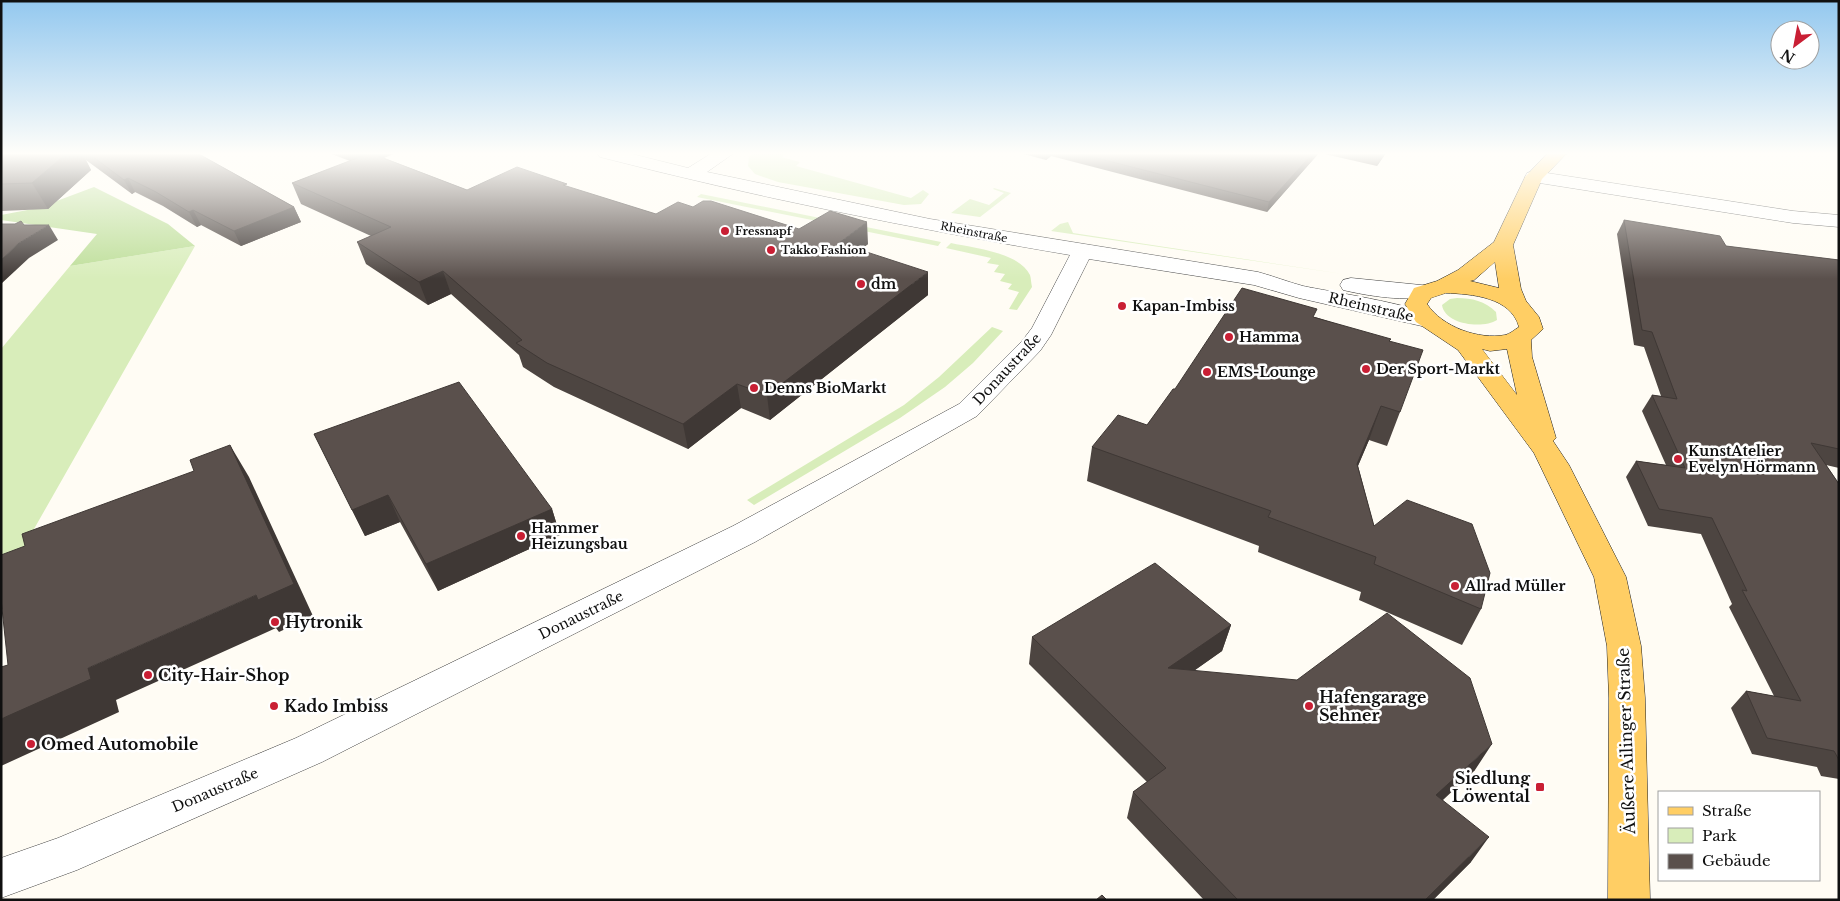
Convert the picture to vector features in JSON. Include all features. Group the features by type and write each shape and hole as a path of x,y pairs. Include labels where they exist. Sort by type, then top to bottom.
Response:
{"main road":[{"path":"1526,195 1503,245 1466,275 1445,286 1423,291 1417,297 1415,304 1417,310 1426,320 1466,345 1545,449"},
{"path":"1450,334 1501,343 1526,336 1531,329 1530,320 1516,304 1510,289 1503,245"},
{"path":"1445,286 1480,289 1516,304"},
{"path":"1519,339 1520,357 1545,449"},
{"name":"Äußere Ailinger Straße","path":"1545,449 1555,465 1610,577 1624,646 1627,698 1630,900"}],"street":[{"name":"Rheinstraße","path":"778,195 1082,252 1258,279 1280,287 1389,310 1426,320"},
{"path":"1650,195 1792,217 1839,222"},
{"name":"Donaustraße","path":"1,878 63,856 308,750 744,534 968,410 1031,346 1043,330 1082,252"},
{"name":"Rheinstraße","path":"1258,279 1279,276 1400,291 1423,291"}],"green space":[{"path":"73,195 110,195 168,224 195,246 70,266 97,234 1,220 1,215 38,208"},
{"path":"706,195 820,218 817,221 697,197"},
{"path":"849,195 900,195 911,198 915,195 928,195 921,204 904,205"},
{"path":"1001,195 1008,195 980,217 951,213 970,199 989,205"},
{"path":"1068,222 1073,233 1343,274 1051,231 1060,224"},
{"path":"846,223 941,242 938,246 864,231"},
{"path":"951,243 995,252 1016,261 1024,267 1030,275 1032,287 1017,310 1009,309 1019,292 1008,289 1012,284 1000,281 1005,274 994,272 999,265 987,263 991,258 946,248"},
{"path":"195,246 1,587 1,349 70,266"},
{"path":"1450,299 1473,300 1487,305 1496,312 1497,320 1483,324 1457,321 1445,312 1442,305"},
{"path":"992,327 1003,331 973,363 945,387 900,418 754,505 747,500 904,405 939,377"}],"building":[{"path":"161,195 273,195 294,207 234,231 193,210 189,212"},
{"path":"319,195 595,195 656,214 678,202 693,207 703,201 711,201 799,229 830,211 867,222 839,243 928,272 767,395 737,384 683,424 547,363 516,343 522,340 443,271 419,282 357,242 391,227"},
{"path":"1242,195 1275,195 1269,202"},
{"path":"1624,220 1720,236 1726,246 1839,260 1839,449 1811,443 1839,484 1839,760 1834,751 1767,738 1746,691 1801,701 1742,590 1747,591 1712,518 1659,509 1636,461 1685,468 1652,395 1677,399 1652,332 1642,330"},
{"path":"21,221 24,225 49,225 19,243 1,260 1,224 15,224"},
{"path":"1242,288 1317,309 1313,317 1423,350 1400,412 1381,406 1357,464 1374,526 1407,500 1472,524 1490,573 1481,609 1374,564 1376,557 1268,517 1271,511 1092,447 1118,415 1147,425 1173,389 1175,389"},
{"path":"459,382 552,509 426,564 388,495 352,510 314,434"},
{"path":"230,445 294,584 258,600 256,595 88,668 91,679 1,719 1,667 8,665 1,599 1,555 25,546 22,534 194,471 190,460"},
{"path":"1155,563 1231,625 1168,668 1297,680 1387,613 1470,678 1492,744 1436,795 1489,837 1425,900 1238,900 1133,792 1166,768 1032,637"},
{"path":"1102,895 1107,900 1096,900"}],"place":[{"name":"Fressnapf","path":"725,231"},
{"name":"Takko Fashion","path":"771,250"},
{"name":"dm","path":"861,284"},
{"name":"Kapan-Imbiss","path":"1122,306"},
{"name":"Hamma","path":"1229,337"},
{"name":"Der Sport-Markt","path":"1366,369"},
{"name":"EMS-Lounge","path":"1207,372"},
{"name":"Denns BioMarkt","path":"754,388"},
{"name":"KunstAtelier Evelyn Hörmann","path":"1678,459"},
{"name":"Hammer Heizungsbau","path":"521,536"},
{"name":"Allrad Müller","path":"1455,586"},
{"name":"Hytronik","path":"275,622"},
{"name":"City-Hair-Shop","path":"148,675"},
{"name":"Kado Imbiss","path":"274,706"},
{"name":"Hafengarage Sehner","path":"1309,706"},
{"name":"Omed Automobile","path":"31,744"},
{"name":"Siedlung Löwental","path":"1540,787"}]}
